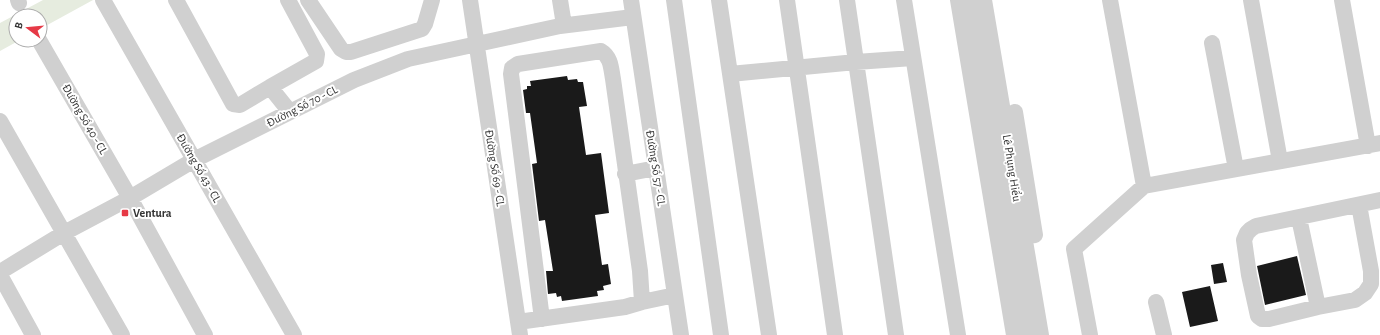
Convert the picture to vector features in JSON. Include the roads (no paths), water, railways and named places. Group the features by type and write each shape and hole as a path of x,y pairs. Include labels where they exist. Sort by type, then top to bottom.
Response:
{"street":[{"name":"Đường Số 43 - CL","path":"103,0 294,335"},
{"path":"176,0 233,104 240,105 316,61 317,54 288,0"},
{"path":"308,0 342,49 346,52 351,52 422,28 425,24 432,0"},
{"name":"Đường Số 69 - CL","path":"470,0 519,328"},
{"path":"560,0 564,25"},
{"name":"Đường Số 57 - CL","path":"631,0 681,335"},
{"path":"674,0 721,335"},
{"path":"719,0 769,335"},
{"path":"787,0 836,335"},
{"path":"846,0 896,335"},
{"path":"904,0 958,335"},
{"name":"Lê Phụng Hiểu","path":"952,0 1007,239 1040,335"},
{"name":"Lê Phụng Hiểu","path":"958,0 1027,335"},
{"name":"Lê Phụng Hiểu","path":"971,0 1007,239 1008,335"},
{"name":"Lê Phụng Hiểu","path":"984,0 1007,239 1014,335"},
{"path":"996,0 1035,236 1007,239"},
{"path":"1110,0 1144,186"},
{"path":"1251,0 1280,161"},
{"path":"1090,335 1074,250 1144,186 1374,144 1342,0"},
{"name":"Đường Số 70 - CL","path":"0,273 64,233 130,198 194,160 354,80 408,59 564,25 633,17"},
{"path":"1212,43 1236,169"},
{"name":"Đường Số 40 - CL","path":"44,48 130,198 206,335"},
{"path":"542,319 511,74 512,68 518,64 601,52 606,54 609,60 613,79 625,174 640,271 642,302"},
{"path":"730,74 913,58"},
{"path":"270,87 290,112"},
{"path":"0,121 122,335"},
{"path":"625,174 656,168"},
{"path":"1359,205 1371,271 1371,284 1365,293 1355,300 1269,319 1262,319 1258,316 1249,275 1244,240 1251,228 1380,200"},
{"path":"1299,218 1318,307"},
{"path":"0,273 33,335"},
{"path":"519,328 542,319 625,307 675,295"},
{"path":"1156,302 1164,335"}],"place":[{"name":"Ventura","path":"125,213"}]}
